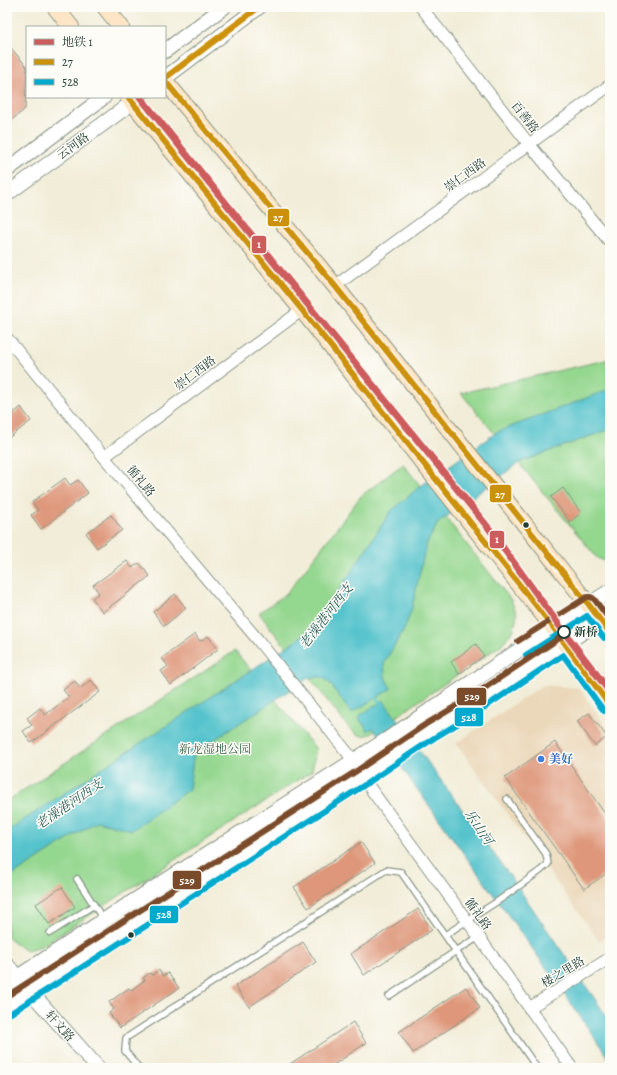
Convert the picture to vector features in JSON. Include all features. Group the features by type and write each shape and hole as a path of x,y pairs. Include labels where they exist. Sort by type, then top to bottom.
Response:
{"main road":[{"path":"55,7 70,26"},
{"path":"105,7 120,26"},
{"path":"166,80 335,286 589,605 605,617 610,633"},
{"path":"133,99 553,627 610,706"}],"street":[{"path":"166,50 224,7"},
{"path":"166,78 259,7"},
{"name":"百善路","path":"421,7 529,144 610,242"},
{"name":"崇仁西路","path":"335,286 610,86"},
{"name":"云河路","path":"7,170 103,98"},
{"name":"云河路","path":"7,194 133,99"},
{"name":"崇仁西路","path":"104,457 302,310"},
{"name":"循礼路","path":"7,338 104,457 258,640 354,761"},
{"path":"12,981 104,920 354,761 553,627 610,591"},
{"path":"7,1006 362,777 430,731 475,704 605,617"},
{"name":"循礼路","path":"362,777 479,937 572,1068"},
{"name":"楼之里路","path":"529,1008 610,958"},
{"name":"轩文路","path":"7,965 12,981 29,992 98,1068"}],"lane":[{"path":"445,935 498,902 548,864 546,854 506,799"},
{"path":"139,1068 125,1051 126,1038 386,870 401,872 537,1068"},
{"path":"77,879 104,920"},
{"path":"50,933 94,905"},
{"path":"390,996 479,937"}],"shaded area":[{"path":"543,685 579,688 610,732 610,934 599,941 456,743"}],"green space":[{"path":"610,359 610,563 597,558 461,393"},
{"path":"403,464 511,600 517,614 514,630 501,645 371,734 364,736 356,733 348,727 259,613 287,593 361,496"},
{"name":"新龙湿地公园","path":"235,651 316,749 312,771 42,946 27,950 13,943 7,935 7,801"}],"water":[{"name":"老澡港河西支","path":"610,389 610,429 520,462 438,523 426,545 412,608 405,628 384,663 385,677 391,689 351,713 328,681 321,677 310,677 194,753 189,789 132,830 97,821 7,879 7,831 297,640 318,622 391,511 418,488 497,432"},
{"path":"383,700 515,883 610,1021 610,1060 550,973 373,728 368,731 358,717"}],"building":[{"path":"7,43 26,66 26,88 25,109 7,124"},
{"path":"7,403 14,413 21,407 31,421 7,439"},
{"path":"65,478 70,485 78,480 88,493 41,529 31,515 38,510 32,502"},
{"path":"563,488 581,513 570,522 551,497"},
{"path":"111,515 122,530 97,548 86,533"},
{"path":"127,561 132,568 139,563 150,576 103,612 92,598 99,593 93,585"},
{"path":"175,594 186,608 164,626 153,612"},
{"path":"195,634 200,641 208,636 218,649 171,685 161,671 168,666 162,658"},
{"path":"476,644 484,656 459,674 451,662"},
{"path":"91,680 100,692 31,743 23,731 32,725 27,718 40,708 45,715 69,697 63,690 75,681 80,689"},
{"path":"589,713 607,737 595,746 577,721"},
{"path":"555,742 610,821 610,871 584,889 505,778"},
{"path":"361,842 375,863 308,908 294,887"},
{"path":"62,887 75,907 49,924 36,904"},
{"path":"418,909 432,930 364,975 351,954"},
{"path":"303,942 316,962 249,1007 235,986"},
{"path":"159,970 163,976 168,973 179,988 120,1028 109,1013 114,1009 109,1002 129,988 131,990 145,980 143,978 150,973 152,975"},
{"path":"466,987 480,1008 413,1053 399,1032"},
{"path":"353,1022 366,1043 329,1068 284,1068"}],"waterway":[{"name":"乐山河","path":"375,695 382,705"}],"metro line":[{"name":"1","path":"141,98 491,531 564,632 610,692"}],"transit line":[{"name":"27","path":"166,77 259,7"},
{"name":"27","path":"166,82 335,286 610,633"},
{"name":"27","path":"129,98 302,310 553,627 610,706"},
{"name":"529","path":"518,641 587,597 594,599 610,620"},
{"name":"528","path":"526,655 587,616 604,638"},
{"name":"529","path":"7,996 358,770 426,724 471,697 561,637 566,636 571,639 610,692"},
{"name":"528","path":"11,1013 366,784 434,738 479,711 563,655 604,711"}],"place":[{"name":"新桥","path":"564,632"},
{"name":"美好","path":"541,759"}]}
